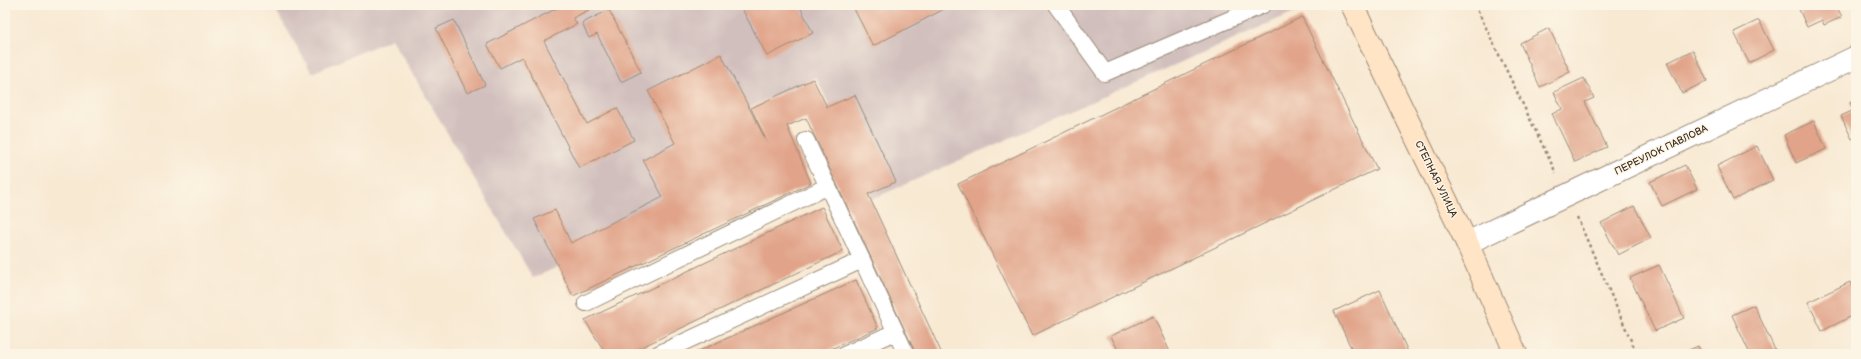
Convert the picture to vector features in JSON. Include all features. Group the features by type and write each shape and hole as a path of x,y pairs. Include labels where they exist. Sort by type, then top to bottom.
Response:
{"main road":[{"name":"СТЕПНАЯ УЛИЦА","path":"1352,5 1467,243 1516,354"}],"street":[{"name":"ПЕРЕУЛОК ПАВЛОВА","path":"1467,243 1856,57"}],"lane":[{"path":"1056,5 1105,73 1263,5"},
{"path":"806,140 906,354"},
{"path":"586,303 828,186"},
{"path":"658,354 862,260"},
{"path":"846,354 896,332"}],"shaded area":[{"path":"273,5 1310,5 872,199 816,77 748,108 778,169 533,278 392,39 312,73"}],"building":[{"path":"563,5 598,5 573,18 577,24 544,41 587,124 617,108 634,140 579,168 522,57 500,68 487,44"},
{"path":"740,5 799,5 813,33 767,56"},
{"path":"852,5 952,5 873,46"},
{"path":"1797,5 1836,5 1842,17 1824,25 1822,20 1807,27"},
{"path":"609,10 641,72 621,82 597,34 589,38 582,23"},
{"path":"1302,17 1377,169 1032,336 958,184"},
{"path":"454,20 485,85 467,93 436,28"},
{"path":"1759,20 1774,50 1749,63 1734,32"},
{"path":"1549,28 1570,72 1540,87 1520,43"},
{"path":"1693,50 1707,81 1682,93 1667,63"},
{"path":"721,54 767,142 751,108 813,79 827,107 855,95 896,182 868,194 942,354 916,354 806,118 787,126 811,183 573,296 534,219 555,210 571,243 663,197 643,160 675,143 648,91"},
{"path":"1584,78 1594,98 1585,102 1607,147 1575,162 1552,114 1562,109 1554,92"},
{"path":"1856,100 1856,137 1852,139 1841,116 1854,110 1850,102"},
{"path":"1814,121 1826,149 1796,163 1784,135"},
{"path":"1757,146 1773,180 1733,200 1717,166"},
{"path":"1685,165 1697,189 1662,206 1650,182"},
{"path":"1634,206 1651,238 1618,255 1601,223"},
{"path":"822,207 843,251 627,354 606,354 585,320"},
{"path":"1659,265 1684,318 1655,331 1630,278"},
{"path":"856,280 878,328 820,354 692,354"},
{"path":"1850,282 1856,296 1856,314 1822,331 1808,302"},
{"path":"1380,290 1409,354 1354,354 1334,311"},
{"path":"1754,305 1777,354 1750,354 1732,315"},
{"path":"1153,316 1171,354 1120,354 1111,336"},
{"path":"1698,346 1702,354 1680,354"}]}
